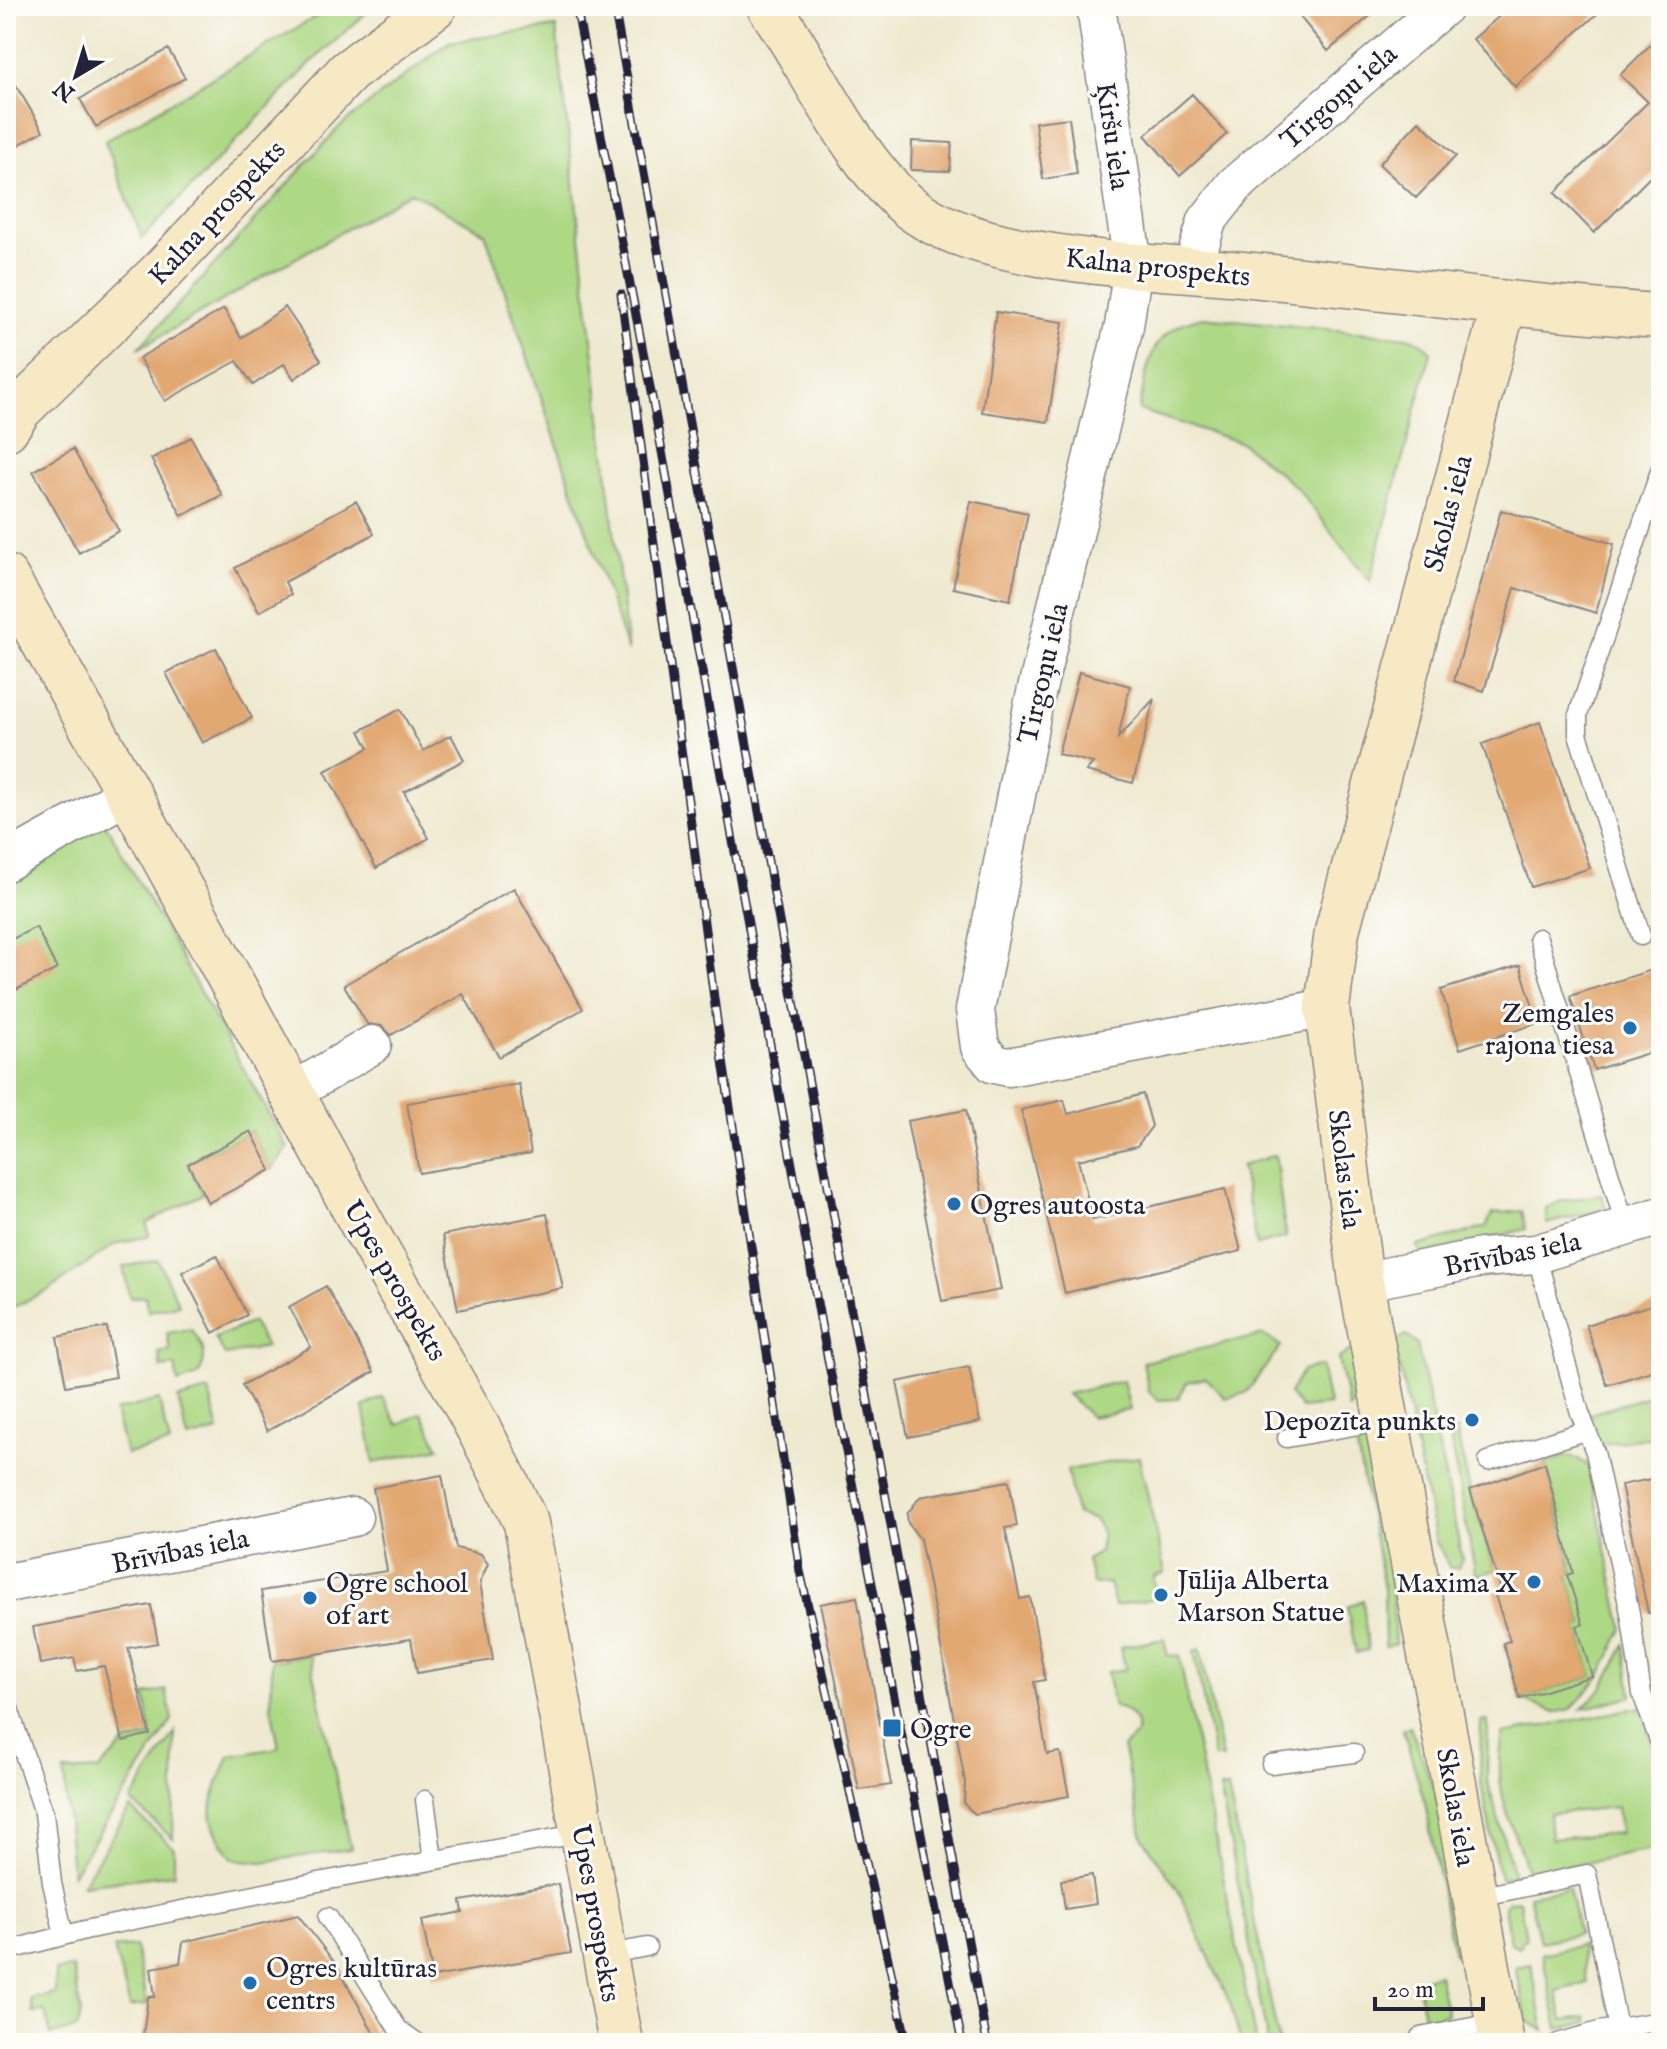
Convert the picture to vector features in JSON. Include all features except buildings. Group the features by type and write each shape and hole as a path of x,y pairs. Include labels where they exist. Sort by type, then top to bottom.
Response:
{"main road":[{"name":"Kalna prospekts","path":"6,429 20,409 160,273 348,72 435,6"},
{"name":"Kalna prospekts","path":"769,6 868,164 918,214 968,238 1133,266 1504,304 1661,316"},
{"name":"Skolas iela","path":"1500,2033 1361,1282 1327,1008 1337,931 1504,304"},
{"name":"Upes prospekts","path":"6,577 293,1092 371,1239 492,1448 526,1523 621,2043"}],"street":[{"name":"Ķiršu iela","path":"1096,6 1133,266"},
{"name":"Tirgoņu iela","path":"1192,271 1207,221 1235,185 1444,6"},
{"name":"Tirgoņu iela","path":"1133,266 1124,326 1033,706 975,1010 980,1047 994,1064 1008,1067 1327,1008"},
{"path":"6,862 128,794"},
{"path":"293,1092 372,1045"},
{"name":"Brīvības iela","path":"1361,1282 1481,1258 1536,1254 1644,1222"},
{"name":"Brīvības iela","path":"6,1583 353,1517"}],"lane":[{"path":"1641,936 1578,734 1578,715 1661,468"},
{"path":"1538,938 1644,1222"},
{"path":"1536,1254 1585,1431 1595,1452 1613,1529 1642,1694 1661,1746"},
{"path":"1287,1438 1386,1420"},
{"path":"1488,1461 1585,1431"},
{"path":"6,1700 44,1813 52,1883 64,1935"},
{"path":"1271,1764 1354,1753"},
{"path":"425,1800 433,1860"},
{"path":"6,1951 64,1935 582,1833"},
{"path":"1474,1898 1587,1874 1618,2028"},
{"path":"328,1917 398,2029 418,2043"},
{"path":"604,1955 647,1947"},
{"path":"1558,2043 1661,2021"},
{"path":"1420,2037 1500,2033"}],"green space":[{"path":"334,6 374,6 314,60 142,238 105,141"},
{"path":"556,27 628,652 485,233 411,192 138,349 339,127 449,42"},
{"path":"1203,317 1408,337 1423,343 1431,352 1370,581 1296,487 1242,443 1139,410 1149,363 1161,339 1185,322"},
{"path":"104,821 288,1148 271,1170 251,1131 188,1164 203,1194 147,1223 149,1236 115,1244 49,1290 6,1311 6,877"},
{"path":"1275,1155 1286,1237 1257,1245 1241,1166"},
{"path":"1602,1195 1606,1209 1546,1224 1546,1208 1564,1200"},
{"path":"1522,1211 1526,1229 1421,1255 1418,1246 1486,1227 1492,1214"},
{"path":"158,1260 179,1305 148,1311 145,1296 130,1298 123,1267"},
{"path":"252,1322 266,1347 225,1355 215,1338"},
{"path":"191,1329 202,1346 203,1363 198,1376 178,1383 175,1366 161,1368 159,1353 170,1351 167,1333"},
{"path":"1263,1335 1281,1346 1246,1393 1225,1398 1206,1378 1187,1382 1178,1399 1159,1400 1149,1392 1143,1362"},
{"path":"1407,1336 1417,1344 1462,1558 1458,1568 1450,1568 1436,1542 1394,1341"},
{"path":"1356,1346 1361,1389 1360,1396 1349,1409 1338,1359"},
{"path":"1321,1366 1329,1405 1301,1408 1289,1394 1302,1371"},
{"path":"1123,1381 1130,1410 1091,1417 1067,1394"},
{"path":"209,1391 219,1431 188,1439 178,1399"},
{"path":"1661,1392 1661,1436 1597,1445 1587,1415"},
{"path":"383,1397 398,1425 422,1413 439,1448 374,1463 364,1407"},
{"path":"159,1400 170,1444 126,1454 115,1411"},
{"path":"1456,1431 1470,1490 1495,1570 1476,1576 1449,1433"},
{"path":"1367,1441 1375,1449 1391,1565 1395,1644 1385,1647 1384,1589 1356,1442"},
{"path":"1568,1456 1588,1464 1623,1629 1599,1678 1571,1709 1555,1713 1520,1699 1592,1676 1577,1626 1583,1624 1567,1575 1573,1572 1545,1463"},
{"path":"1139,1457 1165,1573 1153,1577 1156,1598 1115,1606 1109,1583 1093,1584 1087,1560 1099,1552 1102,1533 1095,1520 1076,1514 1067,1470"},
{"path":"1363,1600 1368,1650 1356,1653 1347,1607"},
{"path":"1164,1639 1168,1656 1179,1655 1256,2043 1241,2043 1230,2003 1178,1890 1143,1838 1123,1747 1136,1735 1135,1719 1125,1710 1114,1707 1107,1672 1126,1669 1120,1647"},
{"path":"1625,1645 1632,1696 1582,1709 1603,1687"},
{"path":"1200,1649 1222,1758 1214,1758 1194,1651"},
{"path":"310,1655 351,1849 262,1862 233,1859 212,1820 217,1786 229,1756 279,1748 271,1705 272,1661"},
{"path":"166,1690 172,1720 72,1875 64,1772 99,1770 125,1743 151,1736 145,1695"},
{"path":"1642,1707 1654,1748 1661,1757 1661,1848 1528,1874 1502,1791 1500,1756 1503,1734","holes":["1617,1807 1620,1833 1551,1839 1549,1814"]},
{"path":"1481,1721 1488,1721 1487,1779 1514,1875 1500,1879 1480,1779"},
{"path":"1410,1726 1435,1792 1471,1952 1454,1955 1425,1803 1403,1730"},
{"path":"175,1732 173,1839 131,1801"},
{"path":"1220,1788 1228,1788 1279,2043 1268,2043"},
{"path":"130,1808 174,1848 174,1874 82,1885"},
{"path":"1569,1888 1579,1934 1540,1942 1529,1895"},
{"path":"1519,1900 1526,1936 1519,1947 1510,1943 1504,1906 1508,1901"},
{"path":"1581,1945 1587,1983 1557,1991 1563,2020 1587,2017 1587,2023 1558,2029 1542,1954"},
{"path":"135,1946 147,2005 130,2007 114,1948"},
{"path":"1531,1964 1544,2030 1527,2021 1515,1967"},
{"path":"73,1968 81,2012 76,2029 51,2035 45,2011 33,2013 31,1999 55,1994 56,1971"},
{"path":"1438,1974 1447,2014 1425,2020 1416,1981"}],"railway":[{"path":"576,6 655,413 821,1324 962,2043"},
{"path":"614,6 767,856 987,2043"},
{"path":"621,294 717,1021 800,1571 907,2043"}],"place":[{"name":"Zemgales rajona tiesa","path":"1630,1028"},
{"name":"Ogres autoosta","path":"954,1204"},
{"name":"Depozīta punkts","path":"1472,1420"},
{"name":"Maxima X","path":"1534,1582"},
{"name":"Jūlija Alberta Marson Statue","path":"1161,1595"},
{"name":"Ogre school of art","path":"310,1598"},
{"name":"Ogre","path":"892,1728"},
{"name":"Ogres kultūras centrs","path":"250,1983"}]}
